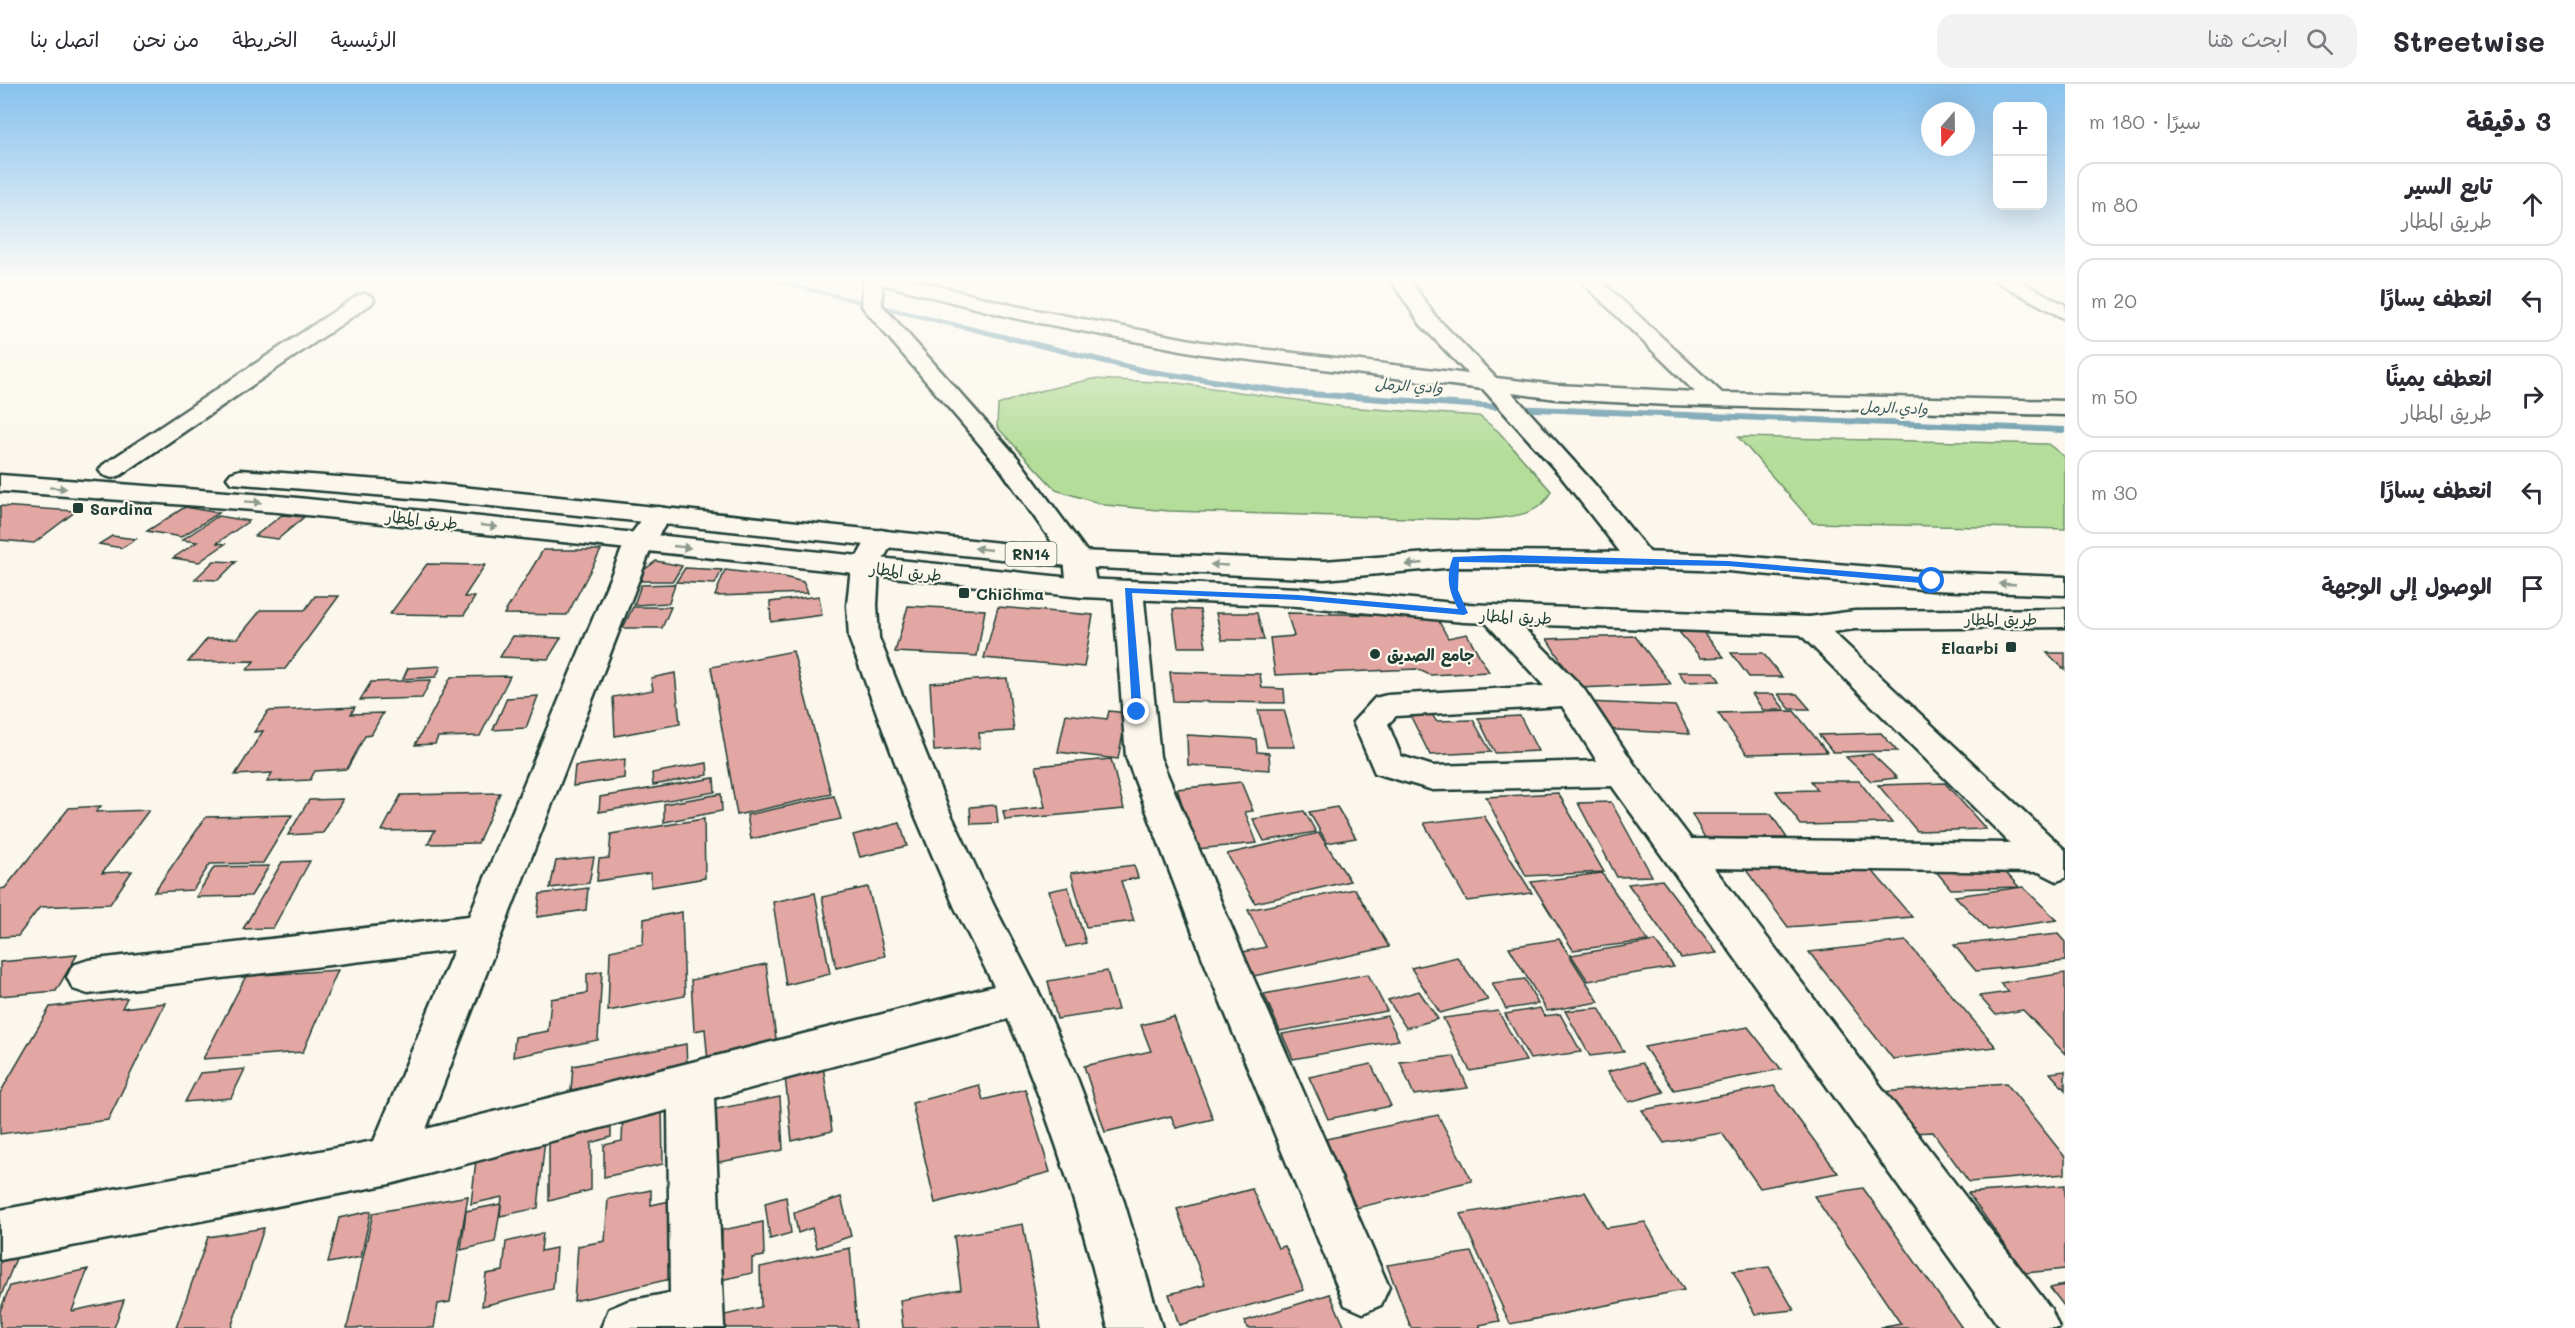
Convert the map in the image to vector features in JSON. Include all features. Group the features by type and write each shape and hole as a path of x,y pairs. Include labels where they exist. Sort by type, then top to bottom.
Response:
{"street":[{"path":"112,470 309,337"},
{"path":"899,337 1008,462 1078,559 1082,588"},
{"path":"1140,337 1267,357 1491,384 1610,395 2065,408"},
{"path":"1444,337 1491,384 1622,533 1641,560"},
{"path":"1650,337 1716,399"},
{"name":"طريق المطار","path":"0,464 423,491 649,529"},
{"name":"طريق المطار","path":"0,483 649,529 873,552 1324,570 1455,559 1641,560 1728,563 1932,581 2065,586"},
{"path":"390,1161 480,931 649,529"},
{"path":"873,552 862,605 864,638 939,829 1020,998 1071,1121 1101,1202 1135,1328"},
{"name":"طريق المطار","path":"873,552 1082,588 1298,597 1478,613 1657,623 1809,626 1855,620 1984,616 2065,618"},
{"path":"1455,559 1453,590 1571,695 1622,773 2032,1328"},
{"path":"1817,572 1846,600 1855,620"},
{"path":"1128,590 1135,690 1143,757 1215,937 1363,1287"},
{"path":"1809,626 2057,866"},
{"path":"1571,695 1386,706 1370,722 1387,764 1433,778 1622,773"},
{"path":"1681,853 2057,866"},
{"path":"88,977 480,931"},
{"path":"0,1235 390,1161 1020,998"},
{"path":"628,1328 697,1321 691,1083"}],"green space":[{"path":"1092,379 1177,383 1344,407 1479,416 1498,431 1551,491 1538,507 1529,512 1509,517 1477,520 1169,511 1105,505 1056,490 997,427 998,405 1027,394"},
{"path":"1738,437 2048,444 2065,457 2065,529 1813,523"}],"building":[{"path":"0,506 76,511 34,543 0,540"},
{"path":"185,507 219,513 181,537 147,531"},
{"path":"282,515 304,517 278,539 255,536"},
{"path":"218,516 249,521 217,543 225,544 199,562 173,558 197,542 182,540"},
{"path":"112,536 136,539 122,548 99,544"},
{"path":"543,550 601,550 567,615 504,614"},
{"path":"214,561 236,562 218,580 195,579"},
{"path":"656,561 682,566 673,581 641,581 644,570"},
{"path":"427,564 485,565 464,597 475,597 464,615 390,614"},
{"path":"685,568 722,570 715,584 676,582"},
{"path":"725,570 784,577 803,582 808,593 715,596"},
{"path":"675,584 669,603 634,605 641,585"},
{"path":"315,596 339,596 285,669 247,670 254,661 188,662 207,639 238,638 261,610 305,610"},
{"path":"819,596 822,615 771,622 770,602"},
{"path":"908,606 985,610 977,656 895,652"},
{"path":"633,607 671,607 662,628 623,628"},
{"path":"998,607 1093,615 1084,667 984,658"},
{"path":"1173,609 1200,610 1206,647 1178,647"},
{"path":"1216,613 1257,613 1264,640 1222,640"},
{"name":"جامع الصديق","path":"1287,613 1436,616 1448,638 1467,634 1489,672 1430,675 1417,669 1275,675 1270,638 1294,636"},
{"path":"1702,631 1724,657 1701,658 1679,632"},
{"path":"513,636 561,638 548,659 500,657"},
{"path":"1635,636 1671,684 1578,688 1547,639"},
{"path":"793,651 831,794 737,815 711,667"},
{"path":"1731,653 1763,653 1782,677 1749,677"},
{"path":"2047,653 2065,653 2065,670"},
{"path":"441,666 436,677 403,679 408,668"},
{"path":"1170,672 1260,674 1262,688 1284,689 1285,703 1173,701"},
{"path":"1678,672 1714,672 1720,681 1685,682"},
{"path":"675,673 680,724 615,736 613,697 653,690 651,678"},
{"path":"510,676 480,736 438,737 435,744 415,745 451,677"},
{"path":"1007,678 1014,731 979,733 980,748 934,751 930,683"},
{"path":"431,680 422,698 360,700 371,682"},
{"path":"1752,694 1773,694 1785,710 1763,710"},
{"path":"1778,694 1797,694 1810,709 1790,709"},
{"path":"538,696 526,728 493,730 507,698"},
{"path":"1587,702 1675,706 1690,734 1599,729"},
{"path":"355,707 351,714 383,713 371,735 365,736 347,769 315,771 310,780 267,782 272,773 235,775 263,731 254,732 268,711"},
{"path":"1258,710 1284,710 1295,747 1267,747"},
{"path":"1109,711 1127,713 1118,759 1058,752 1066,714 1107,719"},
{"path":"1794,711 1827,752 1747,754 1718,713"},
{"path":"1432,714 1436,721 1473,720 1491,752 1430,755 1410,715"},
{"path":"1520,716 1538,751 1495,753 1478,718"},
{"path":"1881,733 1897,751 1833,752 1819,735"},
{"path":"1187,735 1256,739 1257,752 1269,753 1270,770 1188,765"},
{"path":"1872,754 1897,778 1871,781 1846,757"},
{"path":"625,759 624,778 573,786 575,766"},
{"path":"1111,759 1124,809 1005,820 1003,811 1045,807 1036,766"},
{"path":"707,763 708,775 653,785 652,773"},
{"path":"714,778 715,792 599,812 600,797"},
{"path":"1811,781 1859,781 1892,823 1801,825 1776,791 1817,790"},
{"path":"1241,782 1253,811 1245,812 1257,843 1197,849 1177,789"},
{"path":"1945,783 1986,829 1917,831 1878,785"},
{"path":"500,793 478,843 428,844 435,830 382,831 401,795"},
{"path":"1558,793 1604,872 1526,876 1486,797"},
{"path":"721,794 722,811 664,822 664,804"},
{"path":"834,796 841,819 751,839 747,815"},
{"path":"343,799 323,833 288,835 309,800"},
{"path":"1611,802 1652,876 1617,877 1578,803"},
{"path":"996,805 998,823 971,824 970,807"},
{"path":"101,806 96,812 149,810 102,873 132,871 110,904 40,907 18,936 0,937 0,889 5,888 69,808"},
{"path":"1337,807 1356,838 1327,843 1309,812"},
{"path":"1304,811 1316,832 1264,841 1253,819"},
{"path":"1692,814 1771,814 1787,838 1705,838"},
{"path":"292,815 263,863 210,864 193,890 154,892 206,817"},
{"path":"1484,816 1532,893 1467,901 1424,823"},
{"path":"704,819 705,878 651,887 651,873 597,881 599,859 609,858 611,834"},
{"path":"900,823 907,846 860,857 853,835"},
{"path":"1319,833 1350,881 1255,903 1227,854"},
{"path":"594,857 589,883 550,888 556,861"},
{"path":"310,861 273,928 243,929 282,862"},
{"path":"1864,861 1912,917 1788,927 1746,870"},
{"path":"1134,865 1138,878 1121,881 1134,921 1086,927 1071,873"},
{"path":"1999,865 2019,887 1951,889 1933,868"},
{"path":"269,866 251,896 196,897 214,867"},
{"path":"1602,873 1648,941 1573,950 1531,882"},
{"path":"1662,880 1717,953 1681,958 1628,884"},
{"path":"868,887 885,956 836,968 822,897"},
{"path":"1068,887 1086,943 1066,947 1049,891"},
{"path":"2023,887 2057,920 1988,930 1955,896"},
{"path":"588,888 586,910 537,917 540,894"},
{"path":"1355,889 1389,947 1254,976 1243,952 1266,947 1248,910"},
{"path":"815,893 830,974 786,985 773,902"},
{"path":"682,912 685,996 608,1011 610,951 643,944 644,919"},
{"path":"2058,934 2065,942 2065,961 1976,971 1954,945"},
{"path":"1559,939 1599,1002 1547,1011 1509,947"},
{"path":"1655,941 1674,967 1588,981 1571,955"},
{"path":"1906,941 1996,1047 1893,1059 1809,952"},
{"path":"77,955 56,991 0,996 0,962"},
{"path":"1457,957 1488,1000 1440,1013 1411,968"},
{"path":"766,964 777,1046 708,1062 705,1029 694,1031 691,980"},
{"path":"338,970 303,1052 203,1059 246,976"},
{"path":"602,971 598,1040 513,1057 515,1037 548,1031 551,999 587,993 587,974"},
{"path":"1107,971 1118,1010 1057,1019 1048,981"},
{"path":"2065,973 2065,1054 2023,1010 1996,1015 1979,996 2009,992 2000,983"},
{"path":"1368,974 1387,1011 1280,1031 1264,994"},
{"path":"1525,979 1538,1004 1506,1009 1492,983"},
{"path":"1419,991 1438,1019 1406,1028 1388,1000"},
{"path":"127,998 122,1008 165,1003 108,1120 0,1134 0,1093 50,1007"},
{"path":"1540,1008 1544,1016 1560,1014 1581,1052 1530,1059 1505,1014"},
{"path":"1599,1008 1624,1052 1590,1056 1565,1011"},
{"path":"1498,1011 1526,1061 1470,1071 1443,1018"},
{"path":"1387,1016 1399,1040 1293,1059 1282,1034"},
{"path":"1174,1017 1213,1119 1176,1128 1171,1116 1105,1132 1084,1066 1151,1051 1141,1025"},
{"path":"1748,1027 1781,1069 1674,1090 1644,1047"},
{"path":"686,1044 687,1067 571,1090 573,1066"},
{"path":"1454,1056 1468,1088 1414,1095 1400,1062"},
{"path":"822,1058 832,1131 792,1141 784,1067"},
{"path":"1642,1063 1664,1092 1629,1102 1607,1072"},
{"path":"1371,1064 1391,1106 1328,1119 1309,1077"},
{"path":"245,1069 231,1098 185,1102 200,1073"},
{"path":"2065,1071 2065,1090 2050,1073"},
{"path":"2006,1083 2065,1157 2065,1174 1969,1182 1933,1132 1910,1133 1882,1092"},
{"path":"979,1085 983,1100 1025,1089 1050,1172 935,1203 912,1103"},
{"path":"1774,1086 1838,1173 1760,1188 1722,1133 1664,1143 1642,1110"},
{"path":"780,1097 783,1150 683,1169 684,1115"},
{"path":"662,1107 663,1164 604,1177 604,1145 622,1141 623,1116"},
{"path":"1438,1115 1472,1181 1356,1208 1326,1139"},
{"path":"611,1118 611,1137 591,1143 591,1190 549,1201 549,1134"},
{"path":"545,1138 538,1208 500,1216 502,1197 471,1204 477,1151"},
{"path":"2065,1185 2065,1269 2025,1273 1968,1193"},
{"path":"1863,1188 1962,1328 1879,1328 1901,1324 1814,1196"},
{"path":"1252,1189 1278,1248 1285,1246 1304,1290 1179,1325 1169,1294 1205,1285 1177,1209"},
{"path":"651,1190 651,1205 684,1198 684,1276 574,1301 578,1246 605,1241 608,1199"},
{"path":"1585,1192 1606,1228 1645,1222 1684,1290 1510,1324 1460,1214"},
{"path":"468,1196 450,1302 438,1304 434,1328 347,1328 373,1213"},
{"path":"786,1197 791,1233 770,1239 765,1203"},
{"path":"841,1197 851,1236 817,1248 812,1228 798,1233 794,1213"},
{"path":"501,1204 495,1242 461,1250 466,1211"},
{"path":"371,1211 361,1257 328,1263 339,1218"},
{"path":"763,1222 764,1256 752,1258 752,1273 721,1280 722,1230"},
{"path":"1023,1224 1041,1328 903,1328 900,1300 961,1289 954,1236"},
{"path":"264,1228 231,1328 176,1328 208,1237"},
{"path":"543,1233 541,1251 556,1248 553,1289 482,1306 486,1274 503,1271 506,1242"},
{"path":"850,1248 857,1328 716,1328 716,1317 761,1307 760,1267"},
{"path":"1471,1252 1500,1321 1479,1325 1481,1328 1411,1328 1387,1265"},
{"path":"17,1256 0,1298 0,1260"},
{"path":"1769,1267 1794,1310 1755,1314 1733,1271"},
{"path":"88,1269 72,1311 124,1300 114,1328 0,1328 0,1311 10,1286"},
{"path":"2065,1285 2065,1307 2050,1288"},
{"path":"1330,1294 1345,1328 1247,1328 1245,1321"}],"waterway":[{"name":"وادي الرمل","path":"1004,337 1145,371 1296,393 1512,408 2065,430"}],"place":[{"name":"Sardina","path":"78,508"},
{"name":"Chichma","path":"964,593"},
{"name":"Elaarbi","path":"2011,647"},
{"name":"جامع الصديق","path":"1375,654"}],"route":[{"path":"1137,712 1128,590 1298,597 1464,613 1453,590 1455,559 1503,558 1728,563 1932,581"}]}
